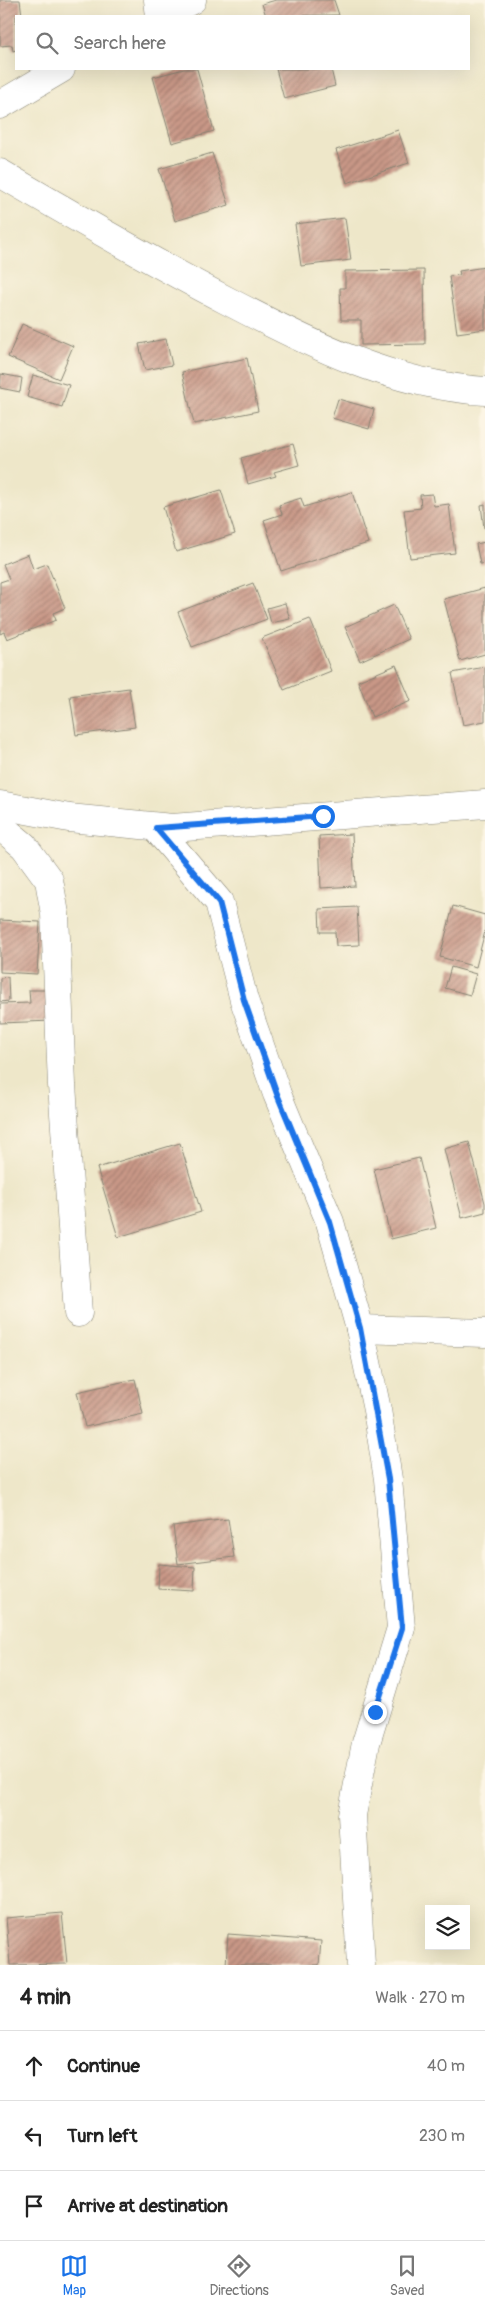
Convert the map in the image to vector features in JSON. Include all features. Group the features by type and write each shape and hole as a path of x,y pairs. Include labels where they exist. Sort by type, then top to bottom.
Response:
{"street":[{"path":"158,0 160,15"},
{"path":"162,15 192,0"},
{"path":"0,105 59,70"},
{"path":"0,174 158,265 305,340 385,374 451,389 485,391"},
{"path":"0,805 69,818 156,828 485,804"},
{"path":"0,826 24,846 48,880 55,914 62,1084 78,1313"},
{"path":"156,828 219,902 244,1000 277,1094 330,1222 360,1328 388,1479 402,1628 366,1743 352,1815 361,1965"},
{"path":"360,1328 485,1333"}],"building":[{"path":"0,0 20,0 22,15 15,15 15,50 13,51 12,45 0,46"},
{"path":"276,0 334,0 339,15 266,15 262,4"},
{"path":"180,70 197,70 214,131 172,143 153,77"},
{"path":"276,70 331,70 335,86 284,99"},
{"path":"398,130 409,163 347,183 336,150"},
{"path":"212,153 229,205 175,221 159,169"},
{"path":"345,218 351,260 301,266 295,224"},
{"path":"485,267 485,329 457,333 449,276 460,275 459,271"},
{"path":"424,270 425,344 361,345 361,320 341,320 340,288 345,288 345,271"},
{"path":"22,324 73,346 59,379 8,357"},
{"path":"166,339 172,365 145,370 139,344"},
{"path":"247,358 258,411 194,424 182,372"},
{"path":"1,374 22,378 20,392 0,388"},
{"path":"33,375 69,385 62,407 27,397"},
{"path":"338,399 374,409 369,429 332,418"},
{"path":"293,444 299,465 274,472 276,476 248,484 241,458"},
{"path":"221,490 235,534 176,552 163,507"},
{"path":"352,492 368,543 281,571 264,520 282,514 279,505 301,498 304,507"},
{"path":"432,494 434,506 449,504 455,553 410,558 404,510 421,508 420,495"},
{"path":"485,504 485,528 484,528 481,505"},
{"path":"485,542 485,563 480,564 476,544"},
{"path":"28,554 33,569 47,564 65,608 53,613 56,620 7,639 4,632 0,634 0,582 9,579 3,564"},
{"path":"253,583 267,619 192,647 178,612"},
{"path":"485,588 485,654 460,661 444,599"},
{"path":"285,603 290,619 271,623 267,608"},
{"path":"394,605 409,639 360,661 345,627"},
{"path":"310,619 331,671 284,690 262,638"},
{"path":"396,665 411,701 372,717 358,681"},
{"path":"485,667 485,721 463,725 452,673"},
{"path":"129,688 135,727 76,735 70,696"},
{"path":"352,834 355,886 321,888 319,836"},
{"path":"453,906 485,915 485,931 476,967 440,957"},
{"path":"357,907 359,945 336,946 335,932 320,932 319,909"},
{"path":"0,920 40,922 37,974 0,972"},
{"path":"451,967 476,974 470,995 445,988"},
{"path":"8,977 9,1001 0,1002 0,978"},
{"path":"29,990 51,990 52,1021 0,1023 0,1004 30,1003"},
{"path":"469,1142 485,1203 485,1212 462,1218 444,1149"},
{"path":"180,1143 201,1212 118,1237 97,1168"},
{"path":"419,1158 436,1228 391,1239 374,1169"},
{"path":"135,1379 143,1414 85,1427 77,1392"},
{"path":"228,1519 234,1557 178,1564 173,1526"},
{"path":"159,1564 195,1567 194,1591 158,1589"},
{"path":"62,1913 67,1964 10,1965 6,1918"},
{"path":"228,1934 321,1941 319,1965 226,1965"}],"route":[{"path":"323,816 156,828 219,902 244,1000 277,1094 330,1222 360,1328 377,1410 388,1479 402,1628 375,1712"}]}
